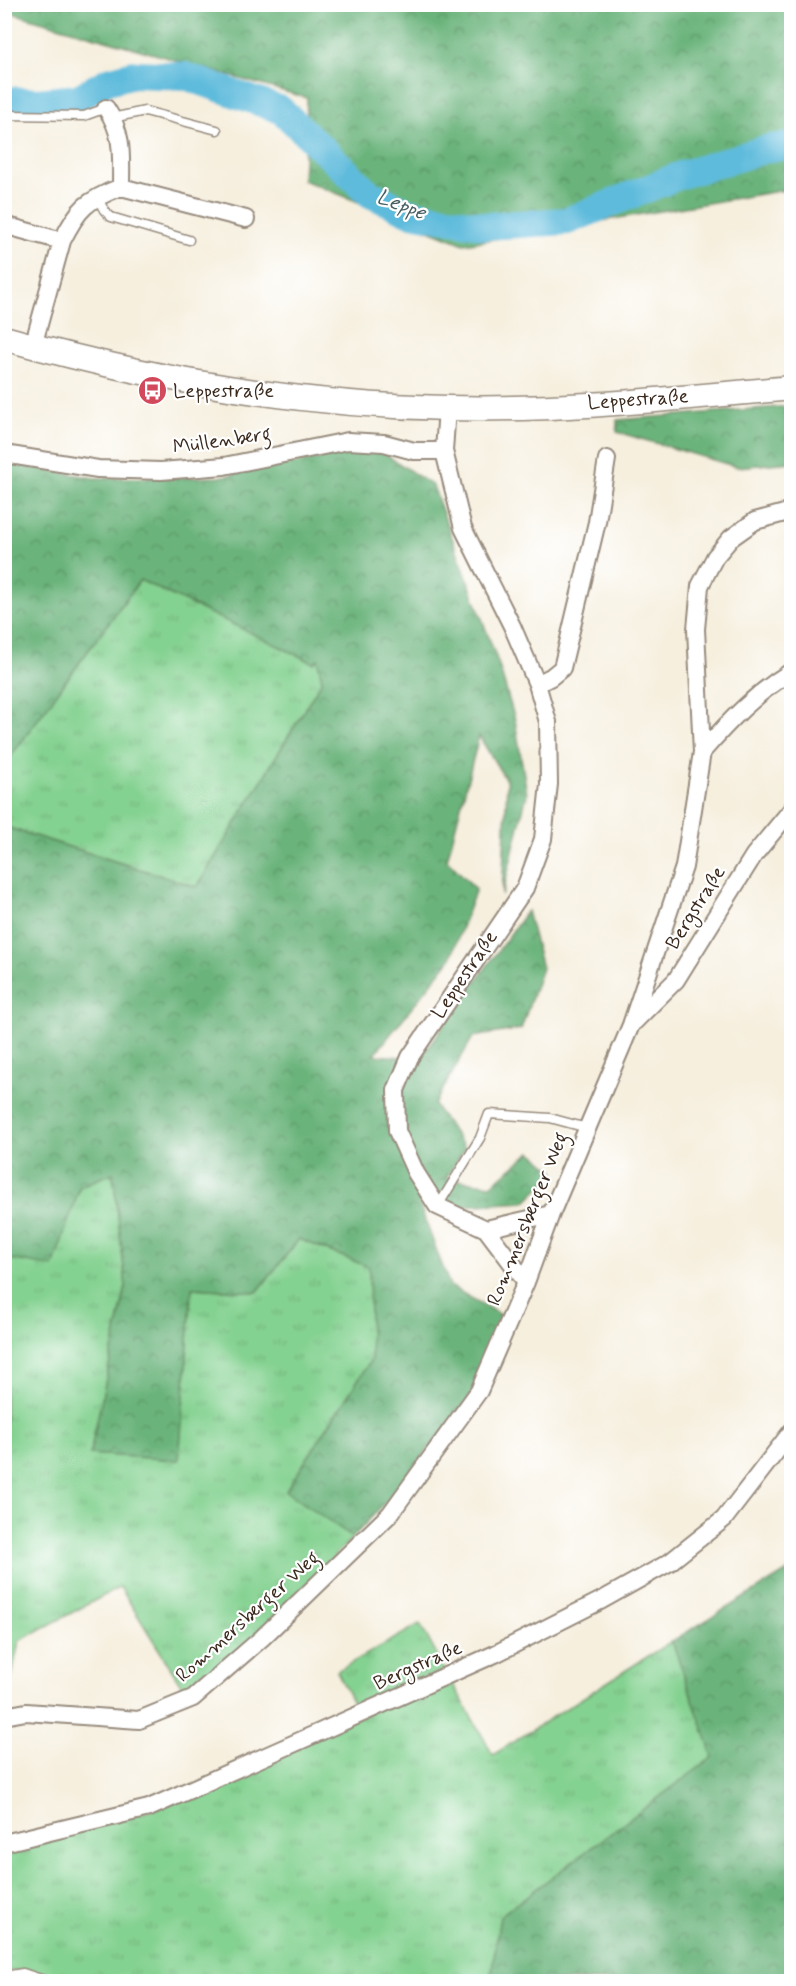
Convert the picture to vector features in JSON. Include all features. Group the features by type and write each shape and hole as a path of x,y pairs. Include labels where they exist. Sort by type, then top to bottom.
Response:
{"main road":[{"name":"Leppestraße","path":"4,338 149,374 251,392 447,408 619,402 792,388"}],"street":[{"path":"109,113 121,142 121,187"},
{"path":"33,346 62,241 72,220 88,201 121,187 246,219"},
{"path":"4,225 62,241"},
{"name":"Leppestraße","path":"437,1206 416,1173 397,1131 396,1090 410,1057 525,888 543,839 549,784 548,722 537,684 512,626 463,528 444,451 447,408"},
{"name":"Müllenberg","path":"4,454 98,470 161,471 224,466 348,441 384,443 414,451 444,451"},
{"path":"537,684 562,668 597,522 607,459"},
{"name":"Rommersberger Weg","path":"4,1716 26,1712 139,1720 193,1698 262,1638 390,1514 479,1391 631,1025 684,867 702,752 696,629 700,586 714,557 731,538 755,521 792,511"},
{"path":"702,752 732,718 776,681 792,671"},
{"name":"Bergstraße","path":"631,1025 676,980 754,855 792,809"},
{"path":"437,1206 486,1229 526,1282"},
{"path":"486,1229 551,1214"},
{"name":"Bergstraße","path":"4,1843 149,1808 495,1654 602,1600 670,1562 724,1519 792,1431"}],"lane":[{"path":"4,115 84,116 145,111 217,130"},
{"path":"97,196 104,210 111,217 189,240"},
{"path":"437,1206 480,1138 489,1114 550,1118 587,1128"},
{"path":"4,1976 23,1974 50,1982"}],"green space":[{"path":"4,5 791,5 791,189 464,244 303,180 307,98 5,11"},
{"path":"791,406 791,462 737,467 617,432 617,420"},
{"path":"376,448 433,486 499,665 515,720 527,794 502,896 507,782 479,736 447,860 476,889 450,960 374,1055 420,1058 527,911 542,968 521,1029 473,1037 434,1105 465,1148 446,1178 491,1185 531,1152 556,1172 525,1202 459,1206 418,1201 450,1286 508,1319 475,1391 384,1504 353,1537 286,1491 371,1360 369,1267 299,1239 257,1292 192,1288 179,1460 90,1454 126,1286 113,1173 80,1186 53,1267 4,1258 5,825 197,887 322,681 318,659 314,663 140,580 5,764 5,463 95,478 219,477"},
{"path":"140,580 314,663 318,658 322,681 197,887 5,825 5,764"},
{"path":"113,1173 126,1286 90,1454 179,1460 192,1288 257,1292 299,1239 369,1267 371,1360 286,1491 353,1537 258,1635 188,1696 120,1587 19,1641 5,1711 5,1258 53,1266 80,1186"},
{"path":"791,1569 791,1981 485,1981 491,1979 500,1916 713,1757 672,1641"},
{"path":"420,1624 445,1670 357,1711 337,1671"},
{"path":"672,1641 714,1757 500,1916 491,1979 485,1982 73,1982 25,1970 5,1972 5,1853 149,1811 449,1677 493,1755"}],"waterway":[{"name":"Leppe","path":"4,100 38,102 78,98 108,81 134,74 185,76 281,110 370,194 411,213 486,226 567,221 681,175 770,148 792,146"}],"place":[{"name":"Leppestraße","path":"152,391"}]}
